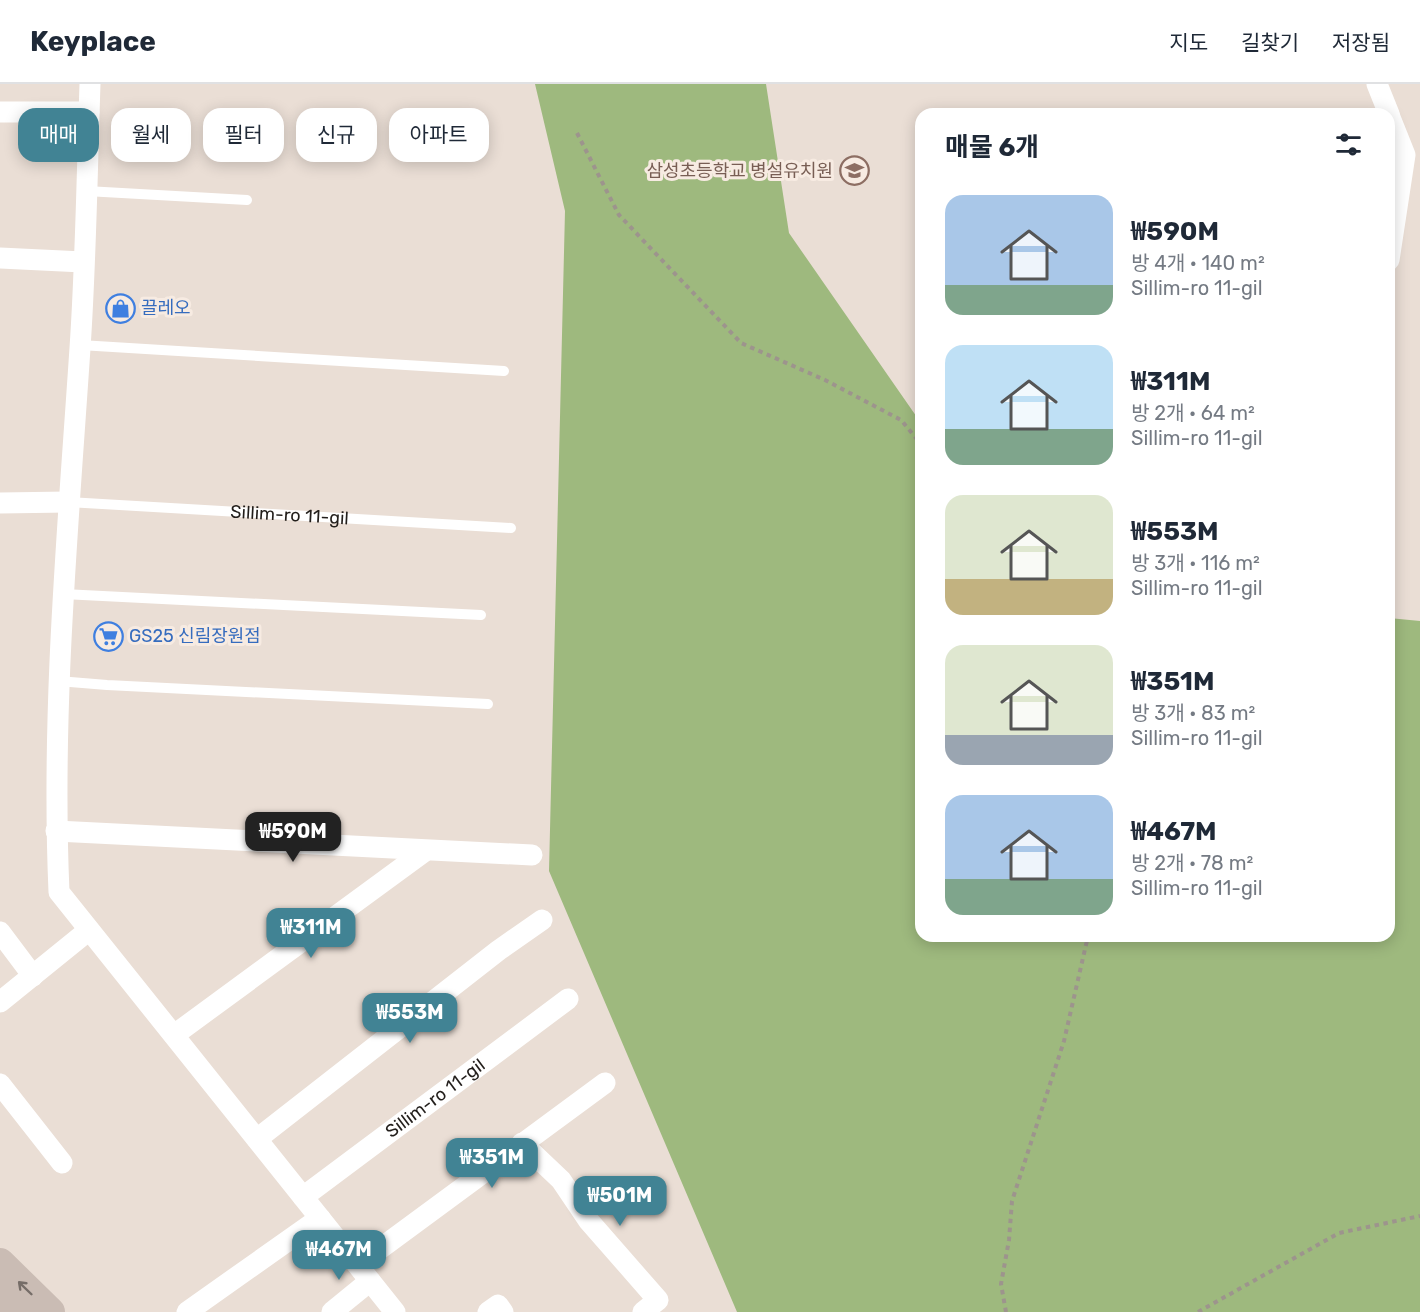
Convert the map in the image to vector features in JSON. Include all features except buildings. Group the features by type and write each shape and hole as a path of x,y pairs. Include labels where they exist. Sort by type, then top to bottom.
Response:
{"street":[{"path":"89,108 90,84"},
{"path":"1377,84 1387,108"},
{"path":"0,112 18,112"},
{"path":"1395,129 1405,155 1395,221"},
{"path":"87,162 80,345 58,681 56,831 59,892 395,1312"},
{"path":"0,258 83,262"},
{"name":"Sillim-ro 11-gil","path":"0,503 68,502"},
{"path":"56,831 532,855"},
{"path":"174,1035 426,851"},
{"path":"256,1139 542,920"},
{"path":"0,1002 89,930"},
{"path":"0,932 33,976"},
{"name":"Sillim-ro 11-gil","path":"303,1197 568,999"},
{"path":"332,1312 364,1273 522,1143 604,1083"},
{"path":"0,1084 62,1163"},
{"path":"522,1143 561,1180 588,1220 658,1300 643,1312"},
{"path":"187,1312 320,1218"},
{"path":"0,1263 50,1312"},
{"path":"0,1294 18,1312"},
{"path":"488,1312 498,1305 503,1312"}],"lane":[{"path":"86,191 247,200"},
{"path":"80,345 504,371"},
{"name":"Sillim-ro 11-gil","path":"68,502 511,528"},
{"path":"63,594 482,615"},
{"path":"58,681 488,704"}],"path":[{"path":"577,133 619,215 741,344 825,380 901,420 915,437"},
{"path":"1006,1312 1001,1284 1009,1240 1012,1201 1064,1041 1087,942"},
{"path":"1198,1312 1339,1233 1420,1216"}],"green space":[{"path":"535,84 766,84 789,233 915,414 915,942 1395,942 1395,619 1420,621 1420,1312 737,1312 549,871 565,211"}],"place":[{"name":"삼성초등학교 병설유치원","path":"854,171"},
{"name":"끌레오","path":"120,308"},
{"name":"GS25 신림장원점","path":"108,636"}]}
